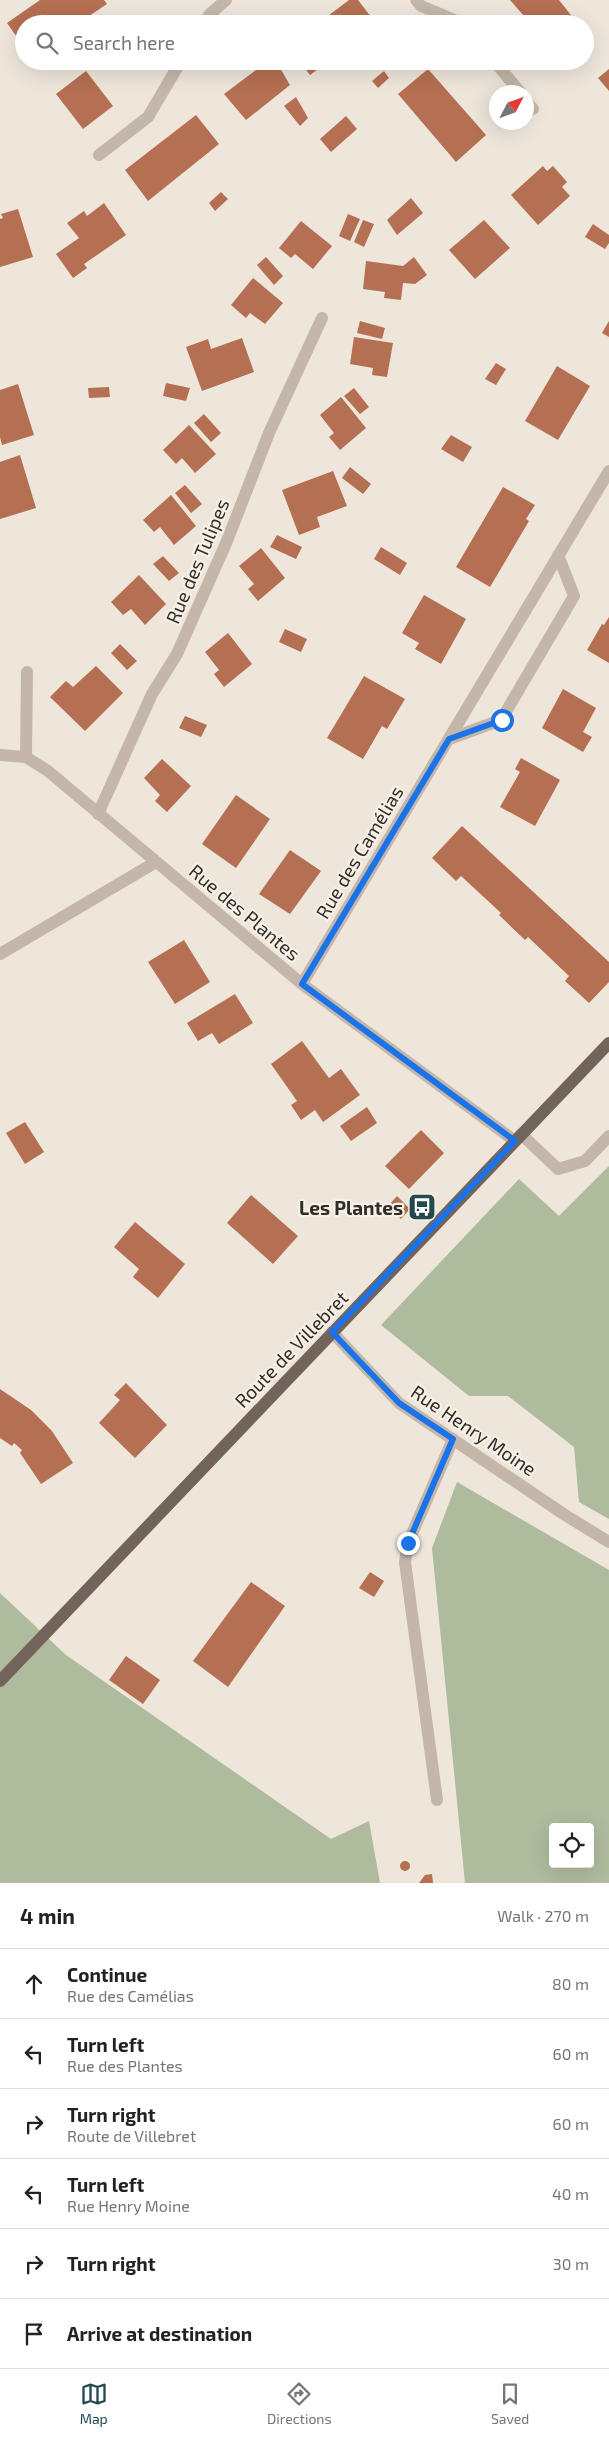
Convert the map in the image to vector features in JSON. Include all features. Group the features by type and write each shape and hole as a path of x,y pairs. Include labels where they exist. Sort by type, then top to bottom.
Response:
{"main road":[{"name":"Route de Villebret","path":"0,1681 609,1043"}],"street":[{"path":"209,15 226,0"},
{"path":"416,0 421,6 442,15"},
{"path":"99,155 148,117 176,70"},
{"path":"502,70 514,85"},
{"name":"Rue des Tulipes","path":"98,814 152,694 177,654 227,541 269,433 322,318"},
{"name":"Rue des Camélias","path":"302,984 609,471"},
{"path":"449,739 502,720 574,596 558,556"},
{"path":"26,757 27,672"},
{"name":"Rue des Plantes","path":"0,755 26,757 48,771 302,984 518,1138 558,1169 584,1161 609,1136"},
{"path":"0,954 156,862"},
{"name":"Rue Henry Moine","path":"332,1332 399,1403 609,1542"},
{"path":"437,1800 405,1562 408,1543 453,1439"}],"green space":[{"path":"609,1166 609,1519 579,1502 574,1447 508,1396 469,1396 381,1325 519,1179 559,1216"},
{"path":"457,1482 609,1570 609,1883 465,1883 432,1548"},
{"path":"0,1593 66,1655 331,1839 369,1821 380,1883 0,1883"}],"building":[{"path":"40,0 104,0 107,4 90,15 18,15"},
{"path":"349,0 358,0 370,15 329,15"},
{"path":"510,0 559,0 571,15 523,15"},
{"path":"15,17 15,34 7,23"},
{"path":"609,69 609,91 598,78"},
{"path":"256,70 281,70 290,85 246,120 224,94"},
{"path":"306,70 317,70 310,75"},
{"path":"429,70 486,135 456,162 398,94"},
{"path":"86,71 113,106 83,129 56,94"},
{"path":"384,71 389,78 378,88 372,81"},
{"path":"296,97 308,118 300,126 284,106"},
{"path":"196,115 219,144 148,201 125,170"},
{"path":"346,116 357,129 331,152 320,139"},
{"path":"543,166 547,171 553,166 567,182 562,187 570,196 538,225 511,195"},
{"path":"221,192 228,199 215,211 209,203"},
{"path":"411,198 423,213 397,235 387,220"},
{"path":"104,203 126,235 84,264 87,268 73,278 56,254 79,238 67,223 84,211 87,216"},
{"path":"18,209 33,257 0,267 0,219 3,218 1,214"},
{"path":"348,214 360,219 350,241 339,236"},
{"path":"363,220 374,224 364,247 354,242"},
{"path":"484,220 510,248 475,279 449,250"},
{"path":"301,221 332,246 313,269 295,254 291,258 279,248"},
{"path":"593,224 609,235 609,243 605,249 585,237"},
{"path":"266,257 283,276 274,285 257,265"},
{"path":"414,257 427,275 415,284 403,283 401,300 384,298 385,292 363,289 366,261 403,266"},
{"path":"253,278 283,303 265,324 250,313 246,318 231,305"},
{"path":"360,321 385,328 382,339 357,333"},
{"path":"609,321 609,337 602,333"},
{"path":"354,337 393,343 387,377 372,375 373,368 350,364"},
{"path":"242,338 254,372 202,391 186,347 208,339 211,349"},
{"path":"496,363 506,369 496,385 485,379"},
{"path":"557,366 590,386 558,440 525,421"},
{"path":"166,383 190,388 186,401 163,396"},
{"path":"18,384 34,435 2,445 0,437 0,390"},
{"path":"109,387 110,397 89,398 88,388"},
{"path":"354,388 369,407 360,414 344,396"},
{"path":"341,397 366,428 340,450 329,437 334,433 320,415"},
{"path":"204,414 221,433 211,442 194,423"},
{"path":"189,425 216,454 195,473 182,458 176,464 163,450"},
{"path":"451,435 472,447 463,462 441,449"},
{"path":"20,455 36,508 0,519 0,462"},
{"path":"350,467 371,484 363,494 342,478"},
{"path":"333,471 347,506 317,517 320,527 299,535 282,490"},
{"path":"185,485 202,504 191,513 175,493"},
{"path":"503,487 535,505 526,519 529,521 490,587 456,567"},
{"path":"171,495 196,526 174,545 160,527 154,532 143,520"},
{"path":"277,535 302,547 296,559 270,547"},
{"path":"381,547 407,563 400,575 374,559"},
{"path":"261,548 285,578 258,601 248,589 254,584 239,566"},
{"path":"163,556 179,573 169,581 153,564"},
{"path":"139,575 166,604 145,625 131,609 123,615 111,602"},
{"path":"424,595 466,619 441,664 415,649 419,643 402,633"},
{"path":"609,617 609,663 587,650 602,624 604,625"},
{"path":"285,629 307,639 301,652 279,642"},
{"path":"228,633 252,664 224,687 214,674 219,670 205,652"},
{"path":"120,644 137,661 127,670 111,653"},
{"path":"96,666 123,693 85,731 50,697 66,681 73,687"},
{"path":"364,676 405,699 387,729 382,726 363,759 327,738"},
{"path":"563,689 596,708 583,732 592,737 583,752 542,728"},
{"path":"185,716 207,725 201,737 179,728"},
{"path":"521,758 560,780 535,826 500,807 520,772 515,769"},
{"path":"162,759 191,786 167,812 155,801 160,795 144,778"},
{"path":"236,795 270,819 236,868 202,844"},
{"path":"462,826 609,962 609,982 589,1003 565,981 569,976 528,937 525,940 499,915 501,913 461,876 456,881 432,858"},
{"path":"290,850 321,871 290,914 259,894"},
{"path":"184,940 210,982 175,1004 148,962"},
{"path":"235,994 253,1023 219,1044 212,1033 198,1041 187,1023"},
{"path":"302,1041 329,1078 341,1069 360,1095 323,1122 315,1110 301,1120 291,1105 297,1101 271,1064"},
{"path":"367,1107 377,1123 351,1141 340,1126"},
{"path":"25,1122 44,1152 25,1164 6,1133"},
{"path":"421,1130 444,1153 409,1189 385,1166"},
{"path":"251,1195 298,1236 273,1264 227,1223"},
{"path":"397,1196 410,1209 401,1219 388,1206"},
{"path":"135,1222 185,1264 158,1298 133,1277 139,1269 114,1247"},
{"path":"126,1383 167,1425 135,1458 99,1423 120,1400 114,1395"},
{"path":"0,1389 31,1410 52,1431 73,1463 41,1484 20,1453 22,1450 14,1443 12,1446 0,1438"},
{"path":"370,1572 384,1581 374,1597 359,1588"},
{"path":"251,1582 285,1606 228,1687 193,1661"},
{"path":"126,1656 160,1680 143,1704 109,1680"},
{"path":"403,1861 407,1861 410,1866 409,1870 403,1871 400,1868 400,1864"},
{"path":"432,1874 433,1883 419,1883 425,1875"}],"place":[{"name":"Les Plantes","path":"422,1207"}],"route":[{"path":"408,1543 453,1439 399,1403 332,1332 515,1141 302,984 449,739 502,720"}]}
